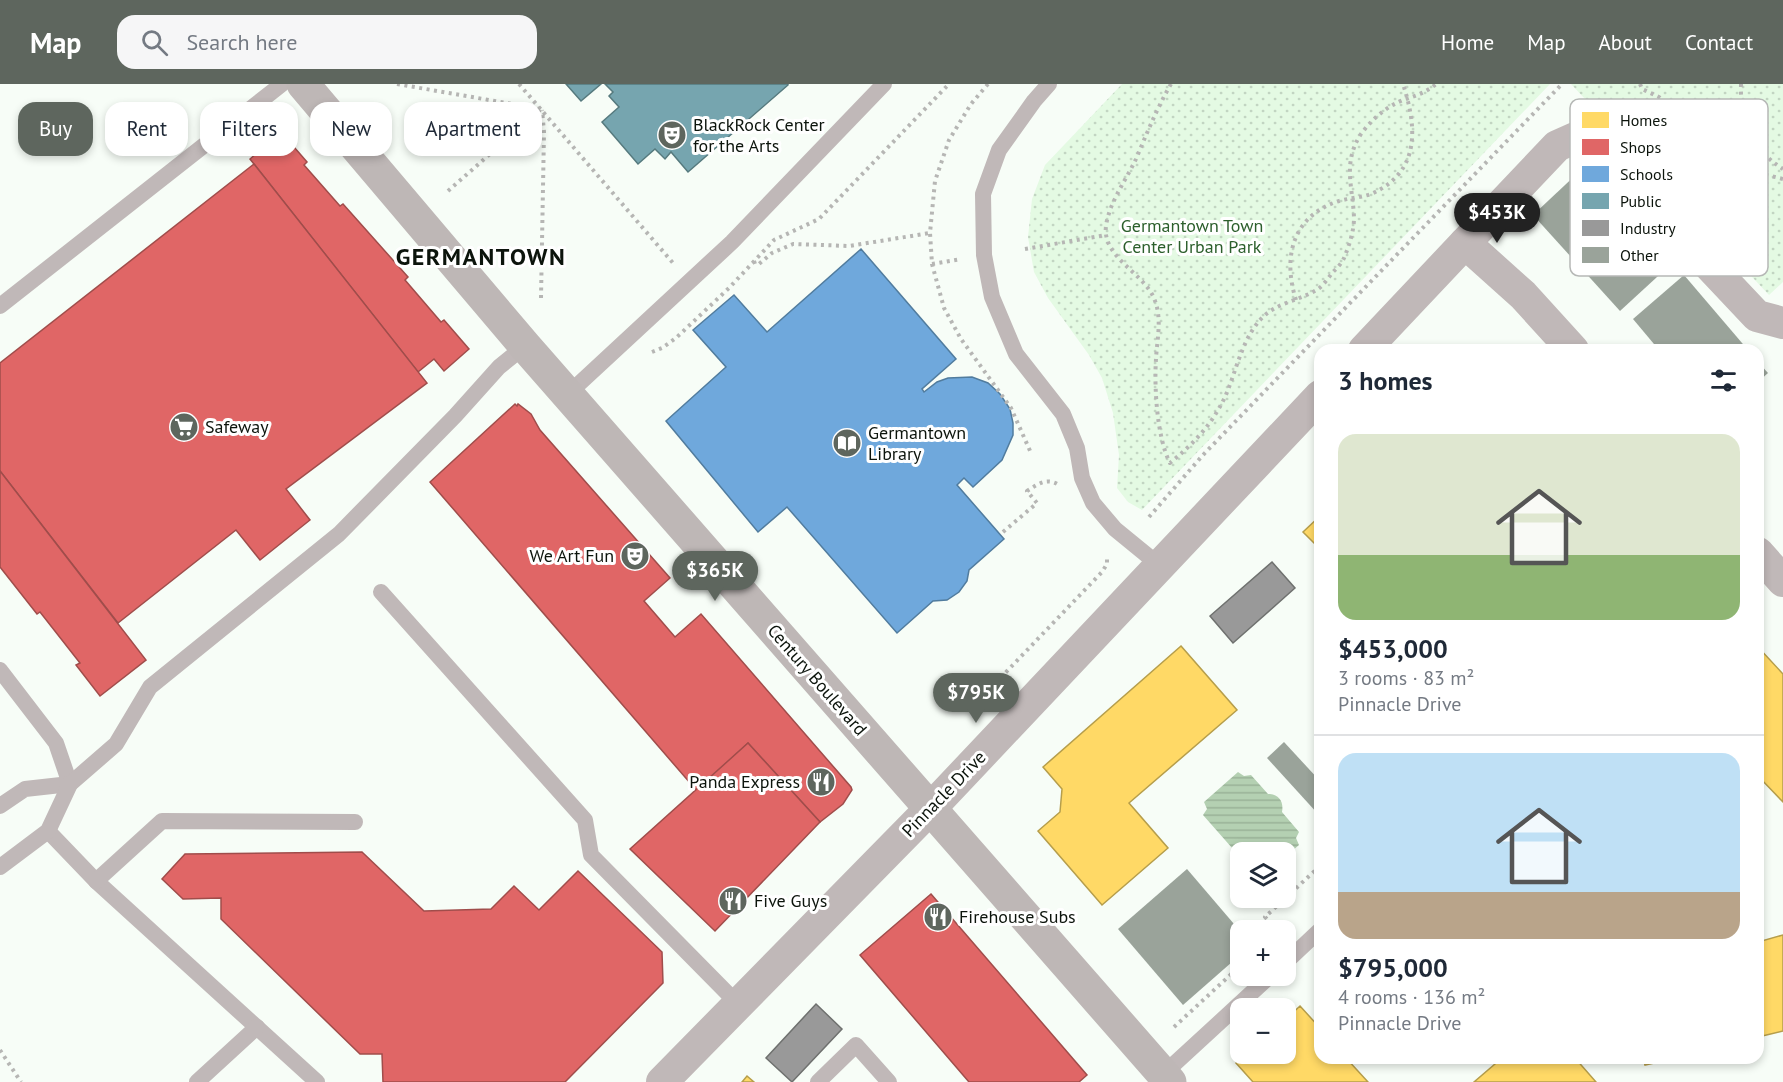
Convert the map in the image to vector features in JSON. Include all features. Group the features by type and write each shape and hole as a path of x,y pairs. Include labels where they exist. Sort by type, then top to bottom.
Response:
{"street":[{"name":"Century Boulevard","path":"303,84 525,346 930,809 1162,1079"},
{"path":"1370,344 1557,146 1570,140"},
{"path":"1465,243 1523,295 1568,344"},
{"path":"1719,276 1757,316 1783,323"},
{"name":"Pinnacle Drive","path":"662,1082 930,809 1314,402"},
{"path":"1764,560 1783,581"}],"lane":[{"path":"0,306 282,84"},
{"path":"568,394 732,242 884,84"},
{"path":"1049,84 999,150 983,194 984,255 992,297 1016,354 1063,414 1077,448 1082,478 1093,503 1115,529 1159,565"},
{"path":"0,867 48,831 70,784 116,744 150,687 339,534 455,416 499,367 525,346"},
{"path":"381,592 585,820 591,855 738,1004"},
{"path":"0,670 56,743 70,784"},
{"path":"0,806 25,789 70,784"},
{"path":"96,881 162,821 355,822"},
{"path":"48,831 96,881 317,1082"},
{"path":"1296,953 1314,936"},
{"path":"1162,1079 1259,986"},
{"path":"197,1082 257,1027"},
{"path":"818,1082 856,1045 889,1082"}],"path":[{"path":"397,84 501,102"},
{"path":"519,84 536,102"},
{"path":"647,355 676,338 774,240 819,219 949,84"},
{"path":"1171,84 1156,110 1114,203 1106,228 1106,236 1113,251 1146,285 1154,297 1158,311 1159,326 1155,361 1160,435 1170,463 1195,443 1214,418 1252,330 1265,315 1279,306 1319,288 1343,261 1352,235 1354,219 1348,178 1351,157 1360,136 1373,118 1436,84"},
{"path":"1296,300 1289,268 1291,252 1297,234 1306,222 1315,213 1337,202 1372,193 1386,185 1398,174 1408,158 1413,143 1413,128 1403,84"},
{"path":"1149,517 1203,455 1562,84"},
{"path":"1640,84 1642,89 1661,99"},
{"path":"1740,99 1741,84"},
{"path":"542,109 680,271"},
{"path":"541,298 544,132 542,109"},
{"path":"448,191 488,156"},
{"path":"1768,156 1783,169"},
{"path":"1768,176 1783,179"},
{"path":"754,261 759,264 772,253 793,244 849,246 930,233"},
{"path":"1025,249 1106,236"},
{"path":"932,264 962,259"},
{"path":"1003,532 1036,503 1027,491 1044,481 1052,481 1058,483 1064,492"},
{"path":"985,694 1102,572 1107,564 1105,548"},
{"path":"1268,920 1265,917 1314,872"},
{"path":"1174,1027 1230,975"},
{"path":"0,1050 21,1082"}],"green space":[{"name":"Germantown Town Center Urban Park","path":"1122,84 1550,84 1142,510 1128,502 1117,488 1119,455 1113,413 1102,378 1089,355 1048,298 1034,272 1028,237 1032,199 1045,165"},
{"path":"1571,84 1783,84 1783,282 1769,295 1751,276 1768,276 1768,99 1585,99"}],"shaded area":[{"path":"1238,772 1244,776 1251,775 1268,794 1278,797 1282,812 1299,832 1296,838 1299,845 1296,848 1296,842 1230,842 1230,846 1203,815 1207,809 1204,802"}],"building: Homes":[{"path":"1314,522 1314,543 1303,532"},
{"path":"1181,646 1237,710 1129,803 1168,848 1102,905 1038,831 1060,812 1062,789 1043,767"},
{"path":"1764,653 1783,674 1783,802 1764,782"},
{"path":"1783,935 1783,1031 1764,1036 1764,940"},
{"path":"1300,1006 1314,1021 1314,1064 1352,1064 1368,1082 1253,1082 1237,1064 1296,1064 1296,1010"},
{"path":"1495,1064 1580,1064 1596,1082 1474,1082"},
{"path":"747,1076 754,1082 742,1082"}],"building: Shops":[{"path":"298,152 307,162 304,165 340,206 343,204 408,277 405,280 441,322 444,320 469,349 444,371 434,359 418,372 250,159 253,156 298,156"},
{"name":"Safeway","path":"254,164 427,383 286,489 310,520 260,560 236,530 118,623 0,471 0,363"},
{"path":"515,404 531,414 540,430 670,578 644,601 675,637 701,614 851,787 852,790 843,804 820,822 748,743 697,791 430,482"},
{"path":"0,471 146,660 100,696 76,665 80,663 40,612 37,614 0,567"},
{"path":"748,743 820,822 715,931 630,849"},
{"path":"362,852 424,911 491,909 514,886 539,910 578,871 662,952 663,983 565,1082 383,1082 382,1054 360,1054 221,919 221,898 183,899 162,879 185,854"},
{"path":"931,894 1087,1075 1079,1082 969,1082 860,955"}],"building: Schools":[{"name":"Germantown Library","path":"861,249 956,359 922,389 924,392 937,382 948,378 972,377 988,383 1000,394 1010,409 1013,423 1013,435 1002,460 973,487 964,478 957,485 1004,539 969,570 967,581 959,592 947,600 933,601 897,633 787,507 758,532 666,421 726,367 693,330 734,295 767,332"}],"building: Public":[{"path":"566,84 601,84 581,101"},
{"name":"BlackRock Center for the Arts","path":"605,84 788,85 688,172 671,152 665,159 655,149 638,164 602,122 619,107 609,96 613,92"}],"building: Industry":[{"path":"1272,562 1295,588 1233,643 1210,616"},
{"path":"816,1004 842,1029 792,1082 766,1058"}],"building: Other":[{"path":"1570,180 1570,256 1533,215"},
{"path":"1588,276 1658,276 1620,311"},
{"path":"1685,276 1743,344 1654,344 1633,319"},
{"path":"1284,742 1314,774 1314,810 1267,758"},
{"path":"1187,869 1231,920 1230,964 1183,1005 1118,929"}],"place":[{"name":"BlackRock Center for the Arts","path":"672,135"},
{"name":"Safeway","path":"184,427"},
{"name":"Germantown Library","path":"847,443"},
{"name":"We Art Fun","path":"635,556"},
{"name":"Panda Express","path":"821,782"},
{"name":"Five Guys","path":"733,901"},
{"name":"Firehouse Subs","path":"938,917"}],"district":[{"name":"GERMANTOWN","path":"481,257"}]}
